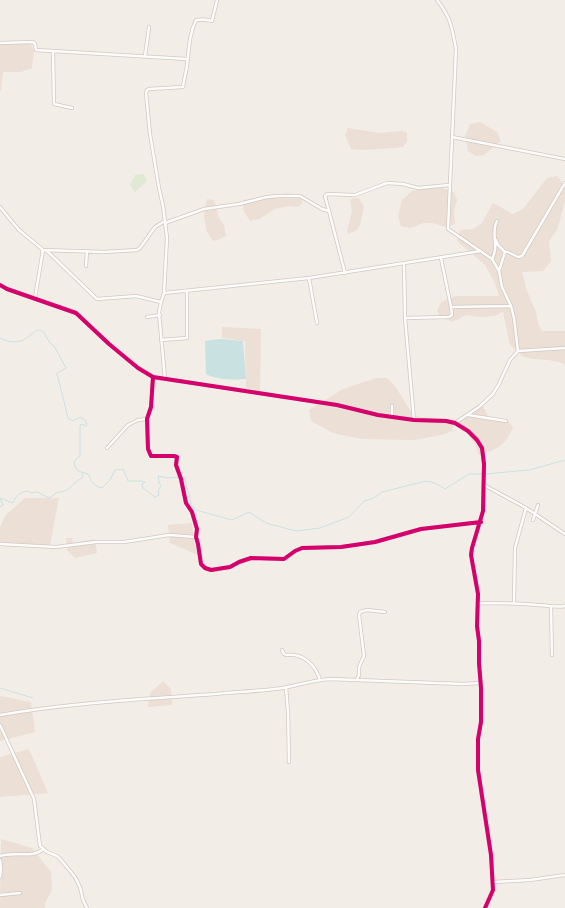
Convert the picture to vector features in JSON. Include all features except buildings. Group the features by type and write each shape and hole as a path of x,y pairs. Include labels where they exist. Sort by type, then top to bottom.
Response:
{"street":[{"path":"165,379 160,315 161,302 164,293 167,258 165,222 150,134 146,93 149,89 183,87 194,24 196,20 200,19 208,19 212,21 217,0"},
{"path":"437,0 451,21 456,49 448,228 492,259 499,271 502,286 511,306 514,318 518,351"},
{"path":"145,56 149,27"},
{"path":"0,43 33,42 36,50 187,59"},
{"path":"53,51 54,104 72,108"},
{"path":"452,137 565,159"},
{"path":"345,273 325,196 327,194 355,195 387,183 403,184 418,188 449,185"},
{"path":"495,236 498,245 505,252 518,257 522,256 565,183"},
{"path":"44,251 137,250 155,227 165,222 204,209 239,204 267,197 300,196 322,209 329,211"},
{"path":"0,207 19,230 97,299 136,296 161,302"},
{"path":"492,259 496,247 496,223"},
{"path":"35,298 44,251"},
{"path":"86,266 87,251"},
{"path":"164,293 309,278 481,251"},
{"path":"499,271 505,252"},
{"path":"405,318 449,317 452,315 441,258"},
{"path":"404,264 405,318 414,420"},
{"path":"309,278 317,323"},
{"path":"0,285 7,289 76,313 109,344 138,368 153,377 337,405 378,415 414,420 446,421 455,423 468,431 474,437 482,448 484,464 484,503 481,522 471,555 478,603 477,626 481,683 481,722 478,739 478,770 493,882 493,890 485,908"},
{"path":"161,340 187,338 187,291"},
{"path":"451,307 511,306"},
{"path":"147,317 160,315"},
{"path":"455,423 479,407 493,394 510,360 518,351 565,348"},
{"path":"153,377 151,407 147,419 148,449 152,456 177,457 176,465 180,475 186,503 192,512 197,529 196,537 201,564 206,568 212,570 230,567 251,558 284,559 302,548 342,547 375,542 421,529 481,522"},
{"path":"392,406 392,417"},
{"path":"468,415 506,421"},
{"path":"107,448 128,425 138,420 147,419"},
{"path":"484,485 526,508 565,534"},
{"path":"533,520 538,505"},
{"path":"514,603 515,548 526,508"},
{"path":"0,544 56,547 96,542 124,542 169,535 196,537"},
{"path":"478,603 514,603 559,608 565,606"},
{"path":"551,606 552,655"},
{"path":"357,680 359,667 364,656 359,615 360,612 367,610 386,612"},
{"path":"282,650 286,655 303,657 306,659 316,670 320,680"},
{"path":"0,715 35,709 134,699 286,688 320,680 463,684 481,683"},
{"path":"286,688 289,762"},
{"path":"0,726 34,799 40,846 61,860 75,877 87,908"},
{"path":"0,856 12,854 25,855 40,852 44,849"},
{"path":"0,860 0,877"},
{"path":"493,882 530,880 565,875"},
{"path":"0,895 20,893"}],"shaded area":[{"path":"0,44 30,44 34,50 32,68 21,72 3,72 1,91 0,91"},
{"path":"480,122 497,132 501,141 484,155 476,156 468,151 465,136 470,124"},
{"path":"348,128 380,133 402,131 407,133 407,141 403,147 364,150 351,149 345,135"},
{"path":"557,176 565,186 565,201 557,230 549,241 551,261 543,271 522,272 527,291 536,312 538,324 542,331 565,331 565,365 549,360 532,359 522,356 510,345 503,312 495,316 480,317 466,315 452,322 440,317 437,311 441,302 456,296 499,296 495,283 485,265 457,241 460,230 473,229 482,223 493,203 513,214 523,209 547,178"},
{"path":"439,187 454,192 457,200 454,212 455,224 446,227 433,223 423,223 410,228 401,226 398,216 402,200 412,191"},
{"path":"286,193 303,195 302,204 298,207 289,206 275,209 259,219 250,221 243,210 243,200"},
{"path":"352,198 359,198 364,207 360,225 357,230 348,234 347,231 352,211 350,201"},
{"path":"207,199 214,200 219,218 224,225 226,236 213,241 207,232 204,217"},
{"path":"222,327 261,329 260,391 246,388 245,341 222,338"},
{"path":"376,378 387,378 395,386 413,415 420,417 453,419 455,423 452,431 441,435 415,440 361,439 333,433 311,421 309,410 343,389"},
{"path":"479,404 483,406 489,418 507,420 513,428 507,439 500,446 479,455 476,446 467,433 457,426 458,419"},
{"path":"25,498 59,498 50,545 0,542 0,528 5,516"},
{"path":"192,523 198,555 170,543 168,525"},
{"path":"66,538 72,538 73,543 95,539 97,553 75,558 67,550"},
{"path":"163,681 171,689 172,705 148,707 150,693"},
{"path":"0,696 31,702 35,732 0,741"},
{"path":"29,749 48,793 0,797 0,757"},
{"path":"1,839 32,848 51,872 52,890 45,903 45,908 0,908"}],"green space":[{"path":"144,174 147,181 135,192 130,185 135,175"}],"water":[{"path":"220,339 243,341 246,379 220,378 206,374 205,341"}],"waterway":[{"path":"0,338 11,342 16,342 28,337 37,330 43,331 50,343 54,346 66,368 56,374 68,418 73,421 80,417 85,420 87,424 86,426 81,424 80,426 80,456 74,463 77,470 83,473"},
{"path":"485,474 529,470 565,460"},
{"path":"0,507 3,505 0,498 13,503 15,498 25,491 31,493 37,492 49,498 58,492 68,489 82,478 83,472 89,475 95,485 102,488 110,480 115,470 123,469 128,481 145,482 142,484 143,488 155,497 159,495 158,491 161,486 158,476 168,478 185,477 191,504 196,510 232,520 249,512 266,523 296,531 320,528 349,517 364,501 374,498 382,492 426,481 435,483 445,489 469,474 482,474"},
{"path":"0,688 33,698"}],"cycle path":[{"path":"0,285 7,289 76,313 109,344 138,368 153,377 337,405 378,415 414,420 446,421 455,423 468,431 477,440 482,448 484,464 483,511 471,555 478,594 477,626 481,688 481,722 478,739 478,770 491,855 493,890 485,908"},
{"path":"153,377 151,407 147,419 148,449 151,456 177,457 176,465 181,479 186,503 192,512 197,529 196,537 201,564 205,568 211,570 230,567 251,558 284,559 302,548 341,547 375,542 421,529 481,522"}]}
